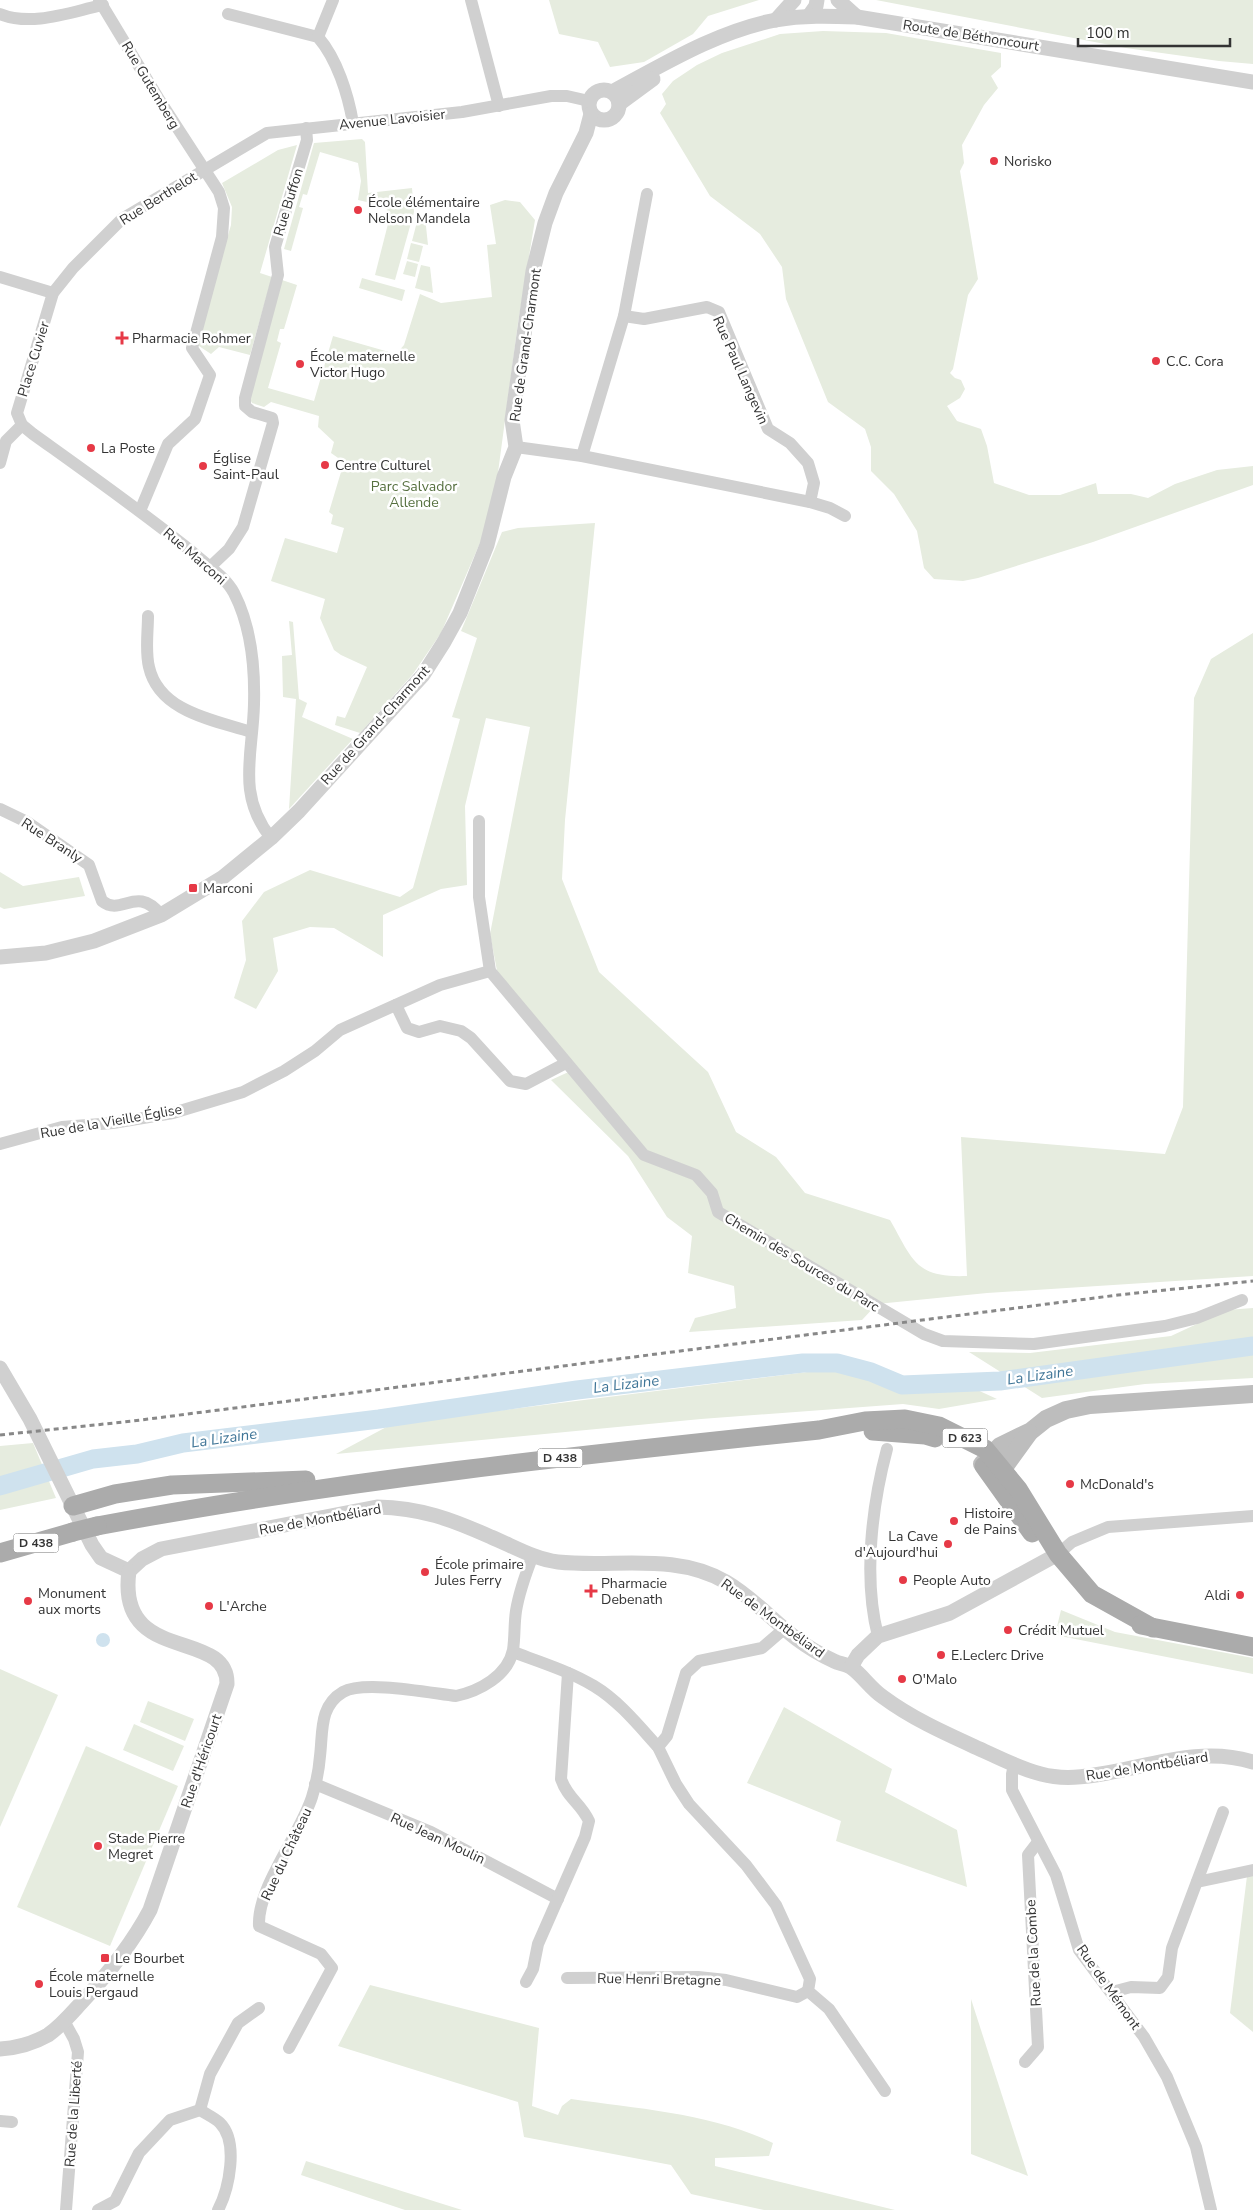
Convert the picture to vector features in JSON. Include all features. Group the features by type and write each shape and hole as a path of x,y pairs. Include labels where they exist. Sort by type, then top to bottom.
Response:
{"main road":[{"path":"992,1466 1046,1419 1066,1410 1090,1405 1253,1394"},
{"name":"D 623","path":"819,1430 924,1435 956,1445 992,1466 1084,1600 1126,1622 1253,1647"},
{"name":"D 438","path":"0,1553 207,1506 368,1481 819,1430"},
{"path":"71,1501 172,1485 307,1480 368,1481"}],"street":[{"path":"318,37 333,0"},
{"path":"471,0 499,106"},
{"path":"776,20 794,0"},
{"path":"804,0 809,16"},
{"path":"809,16 818,0"},
{"path":"838,0 857,17"},
{"path":"0,14 10,18 32,20 101,3"},
{"name":"Rue Gutemberg","path":"101,3 203,170 219,192 224,208 222,237 192,348 210,375 195,419 168,444 140,511"},
{"path":"228,14 318,37 334,63 350,105 353,123"},
{"name":"Route de Béthoncourt","path":"615,98 693,50 732,32 776,20 809,16 857,17 1253,82"},
{"path":"598,91 615,98 614,116 606,120 598,119 590,108 591,97 598,91"},
{"name":"Avenue Lavoisier","path":"203,170 267,133 499,106 551,96 566,96 590,108"},
{"name":"Rue de Grand-Charmont","path":"0,957 46,953 94,941 162,915 222,878 271,838 415,684 444,642 460,613 488,545 504,477 516,447 512,420 533,271 545,222 556,193 586,133 590,108"},
{"name":"Rue de Grand-Charmont","path":"556,193 606,120"},
{"name":"Rue Buffon","path":"210,567 229,550 243,527 273,423 272,418 252,412 245,406 245,398 278,275 275,247 307,140 306,128"},
{"name":"Rue Berthelot","path":"54,293 73,268 122,219 203,170"},
{"path":"582,456 624,316 647,194"},
{"path":"0,277 54,293"},
{"name":"Place Cuvier","path":"22,425 17,413 54,293"},
{"name":"Rue Paul Langevin","path":"624,316 644,319 707,307 719,312 768,429 790,443 808,462 814,483 810,502"},
{"path":"0,463 6,441 22,425"},
{"name":"Rue Marconi","path":"22,425 140,511 210,567 234,593 248,631 252,661 254,705 248,775 250,796 262,827 271,838"},
{"path":"516,447 582,456 810,502 830,508 845,516"},
{"path":"148,616 148,666 156,686 173,704 190,712 251,732"},
{"name":"Rue Branly","path":"0,810 27,822 89,866 102,901 107,905 114,906 139,900 145,901 154,905 162,915"},
{"path":"479,821 479,897 490,971"},
{"name":"Rue de la Vieille Église","path":"0,1144 62,1127 112,1123 174,1113 243,1092 284,1072 315,1051 340,1030 440,985 490,971"},
{"name":"Chemin des Sources du Parc","path":"490,971 644,1155 696,1175 712,1193 718,1212 930,1337 953,1341 1034,1344 1180,1323 1242,1300"},
{"path":"396,1006 407,1028 419,1032 440,1026 461,1031 510,1081 526,1084 566,1063"},
{"path":"0,1368 43,1445 86,1532 102,1558 129,1571"},
{"path":"878,1636 874,1619 871,1584 873,1531 878,1482 887,1449"},
{"name":"Rue de Montbéliard","path":"129,1571 142,1559 161,1549 377,1507 401,1507 425,1511 475,1530 533,1556 558,1562 674,1564 690,1567 727,1582 814,1651 836,1663 851,1667 884,1698 927,1724 1014,1765 1041,1774 1062,1778 1087,1776 1195,1756 1217,1755 1253,1762"},
{"path":"851,1667 858,1655 878,1636 950,1613 1054,1556 1072,1542 1108,1527 1253,1516"},
{"name":"Rue du Château","path":"289,2048 332,1968 321,1954 259,1926 258,1914 277,1868 305,1814 315,1784 324,1716 331,1702 342,1692 360,1686 456,1696 490,1683 507,1665 512,1652 516,1610 533,1556"},
{"name":"Rue d'Héricourt","path":"0,2049 15,2048 47,2035 64,2021 103,1980 136,1936 150,1910 227,1684 227,1675 222,1664 214,1656 151,1633 140,1624 129,1605 127,1588 129,1571"},
{"path":"658,1747 667,1736 686,1673 699,1661 762,1648 784,1629"},
{"path":"512,1652 568,1673 595,1686 614,1701 658,1747 676,1784 689,1804 746,1865 776,1905 810,1979 808,1991 829,2009 884,2091"},
{"path":"526,1982 533,1969 538,1944 585,1837 589,1821 583,1808 566,1793 561,1779 568,1673"},
{"name":"Rue de Mémont","path":"1014,1765 1012,1790 1056,1875 1079,1950 1144,2037 1167,2077 1196,2147 1211,2210"},
{"name":"Rue Jean Moulin","path":"315,1784 432,1832 558,1899"},
{"path":"1112,1992 1131,1987 1160,1988 1168,1977 1172,1948 1224,1812"},
{"name":"Rue de la Combe","path":"1025,2062 1038,2047 1028,1856 1038,1842"},
{"path":"1197,1882 1253,1870"},
{"name":"Rue Henri Bretagne","path":"567,1978 698,1977 726,1980 797,1997 808,1991"},
{"path":"200,2110 210,2074 238,2023 259,2008"},
{"name":"Rue de la Liberté","path":"64,2021 74,2039 78,2052 66,2210"},
{"path":"98,2210 115,2201 139,2153 170,2120 200,2110"},
{"path":"200,2110 220,2123 231,2144 226,2194 218,2210"}],"green space":[{"path":"549,0 759,0 708,16 693,34 644,62 610,67 598,42 559,34"},
{"path":"876,0 1253,0 1253,64 1126,48"},
{"path":"823,31 886,33 1001,53 1001,67 991,76 998,88 984,105 962,145 964,163 960,171 978,279 968,295 953,369 950,373 955,378 961,380 965,389 960,398 947,406 957,421 981,429 987,446 994,483 1029,495 1060,495 1096,483 1098,494 1131,494 1148,498 1175,484 1217,470 1253,466 1253,485 1093,542 978,578 963,581 934,579 924,568 917,531 894,494 871,471 871,447 865,429 828,402 786,299 782,267 760,234 710,196 660,113 666,104 662,94 673,81 697,65 722,53 780,34"},
{"path":"362,139 365,142 368,193 412,188 414,212 395,280 375,275 389,220 386,206 379,201 371,203 358,200 361,181 358,163 320,152 307,195 303,194 299,207 303,208 291,251 284,249 314,143"},
{"path":"297,145 260,273 272,277 250,355 219,347 211,354 196,344 231,225 232,207 222,183 278,150"},
{"name":"Parc Salvador Allende","path":"505,200 520,202 535,220 518,323 497,480 483,536 441,633 413,674 360,733 335,725 337,716 345,718 367,667 334,650 320,618 325,599 271,581 285,538 337,553 344,528 331,524 333,515 329,512 344,462 331,453 334,442 318,427 319,416 271,402 264,407 252,403 249,397 282,280 297,285 284,329 280,329 277,341 281,343 268,388 314,401 333,336 396,354 404,345 420,294 441,303 492,297 487,245 496,244 490,205"},
{"path":"425,217 428,245 412,241 418,218"},
{"path":"411,243 423,246 419,262 407,259"},
{"path":"407,261 418,264 415,277 403,274"},
{"path":"421,265 430,267 433,293 415,288"},
{"path":"362,278 405,290 402,301 359,288"},
{"path":"595,523 565,820 562,879 599,972 708,1072 736,1132 776,1157 805,1193 890,1220 911,1256 926,1270 936,1274 967,1276 961,1137 1165,1154 1183,1107 1194,698 1211,659 1253,633 1253,1276 987,1293 877,1304 862,1320 689,1332 695,1318 736,1308 734,1286 688,1273 692,1236 667,1217 628,1156 551,1080 575,1069 498,976 490,934 530,727 486,718 465,806 467,885 441,889 383,915 383,957 334,928 310,927 273,938 278,971 256,1009 234,998 246,960 242,921 264,892 310,870 400,897 413,888 460,719 452,717 477,638 461,631 502,532 518,528"},
{"path":"289,621 293,622 299,699 307,703 302,717 353,739 289,809 296,699 283,697 282,656 292,655"},
{"path":"0,872 23,886 79,877 85,896 4,909 0,907"},
{"path":"1253,1308 1253,1378 1145,1384 1042,1398 969,1352 1030,1353 1171,1336 1227,1310"},
{"path":"823,1370 853,1374 892,1389 917,1392 973,1388 997,1399 939,1409 903,1404 701,1419 336,1454 392,1424"},
{"path":"33,1443 56,1498 0,1510 0,1446"},
{"path":"1061,1610 1115,1632 1253,1658 1253,1674 1055,1635"},
{"path":"0,1669 58,1695 0,1827"},
{"path":"148,1701 194,1719 185,1741 140,1722"},
{"path":"784,1707 892,1769 885,1792 957,1830 967,1887 836,1841 841,1821 747,1783"},
{"path":"134,1724 184,1746 173,1771 123,1750"},
{"name":"Stade Pierre Megret","path":"86,1746 178,1786 110,1946 17,1907"},
{"path":"1253,1875 1253,2032 1230,2013 1247,1876"},
{"path":"370,1985 539,2028 532,2106 558,2115 562,2106 571,2099 648,2109 725,2125 773,2143 769,2156 715,2158 715,2166 895,2210 764,2210 691,2194 671,2165 524,2137 518,2102 338,2046"},
{"path":"971,1999 1028,2176 971,2154"},
{"path":"306,2161 462,2210 405,2210 301,2175"}],"water":[{"path":"100,1633 106,1633 110,1640 106,1647 100,1647 96,1643 96,1637"}],"waterway":[{"name":"La Lizaine","path":"0,1486 93,1459 137,1454 183,1443 379,1419 577,1390 803,1363 837,1363 871,1372 902,1385 1000,1381 1253,1346"}],"railway":[{"path":"0,1435 133,1421 1118,1295 1253,1281"}],"place":[{"name":"Norisko","path":"994,161"},
{"name":"École élémentaire Nelson Mandela","path":"358,210"},
{"name":"Pharmacie Rohmer","path":"122,338"},
{"name":"C.C. Cora","path":"1156,361"},
{"name":"École maternelle Victor Hugo","path":"300,364"},
{"name":"La Poste","path":"91,448"},
{"name":"Centre Culturel","path":"325,465"},
{"name":"Église Saint-Paul","path":"203,466"},
{"name":"Marconi","path":"193,888"},
{"name":"McDonald's","path":"1070,1484"},
{"name":"Histoire de Pains","path":"954,1521"},
{"name":"La Cave d'Aujourd'hui","path":"948,1544"},
{"name":"École primaire Jules Ferry","path":"425,1572"},
{"name":"People Auto","path":"903,1580"},
{"name":"Pharmacie Debenath","path":"591,1591"},
{"name":"Aldi","path":"1240,1595"},
{"name":"Monument aux morts","path":"28,1601"},
{"name":"L'Arche","path":"209,1606"},
{"name":"Crédit Mutuel","path":"1008,1630"},
{"name":"E.Leclerc Drive","path":"941,1655"},
{"name":"O'Malo","path":"902,1679"},
{"name":"Stade Pierre Megret","path":"98,1846"},
{"name":"Le Bourbet","path":"105,1958"},
{"name":"École maternelle Louis Pergaud","path":"39,1984"}]}
